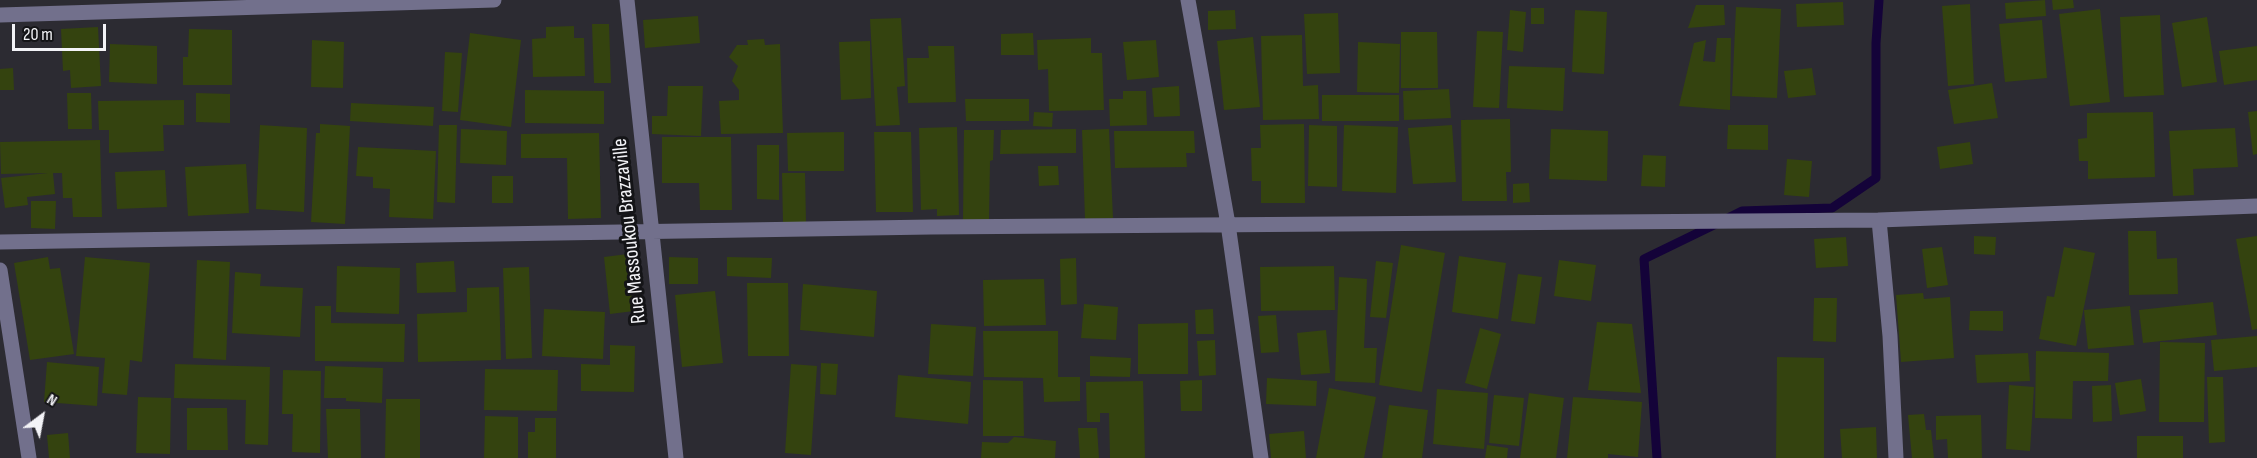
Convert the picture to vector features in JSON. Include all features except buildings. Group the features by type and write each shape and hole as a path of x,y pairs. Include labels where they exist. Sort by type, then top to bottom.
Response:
{"street":[{"path":"0,15 494,0"},
{"name":"Rue Massoukou Brazzaville","path":"627,0 650,232 676,458"},
{"path":"1188,0 1228,224 1262,458"},
{"path":"0,242 1228,224 1879,220 2257,206"},
{"path":"1879,220 1890,336 1896,458"},
{"path":"0,270 29,458"}],"waterway":[{"path":"1728,218 1742,211 1832,208 1876,178 1876,43 1879,0"},
{"path":"1657,458 1644,259 1716,224"}]}
